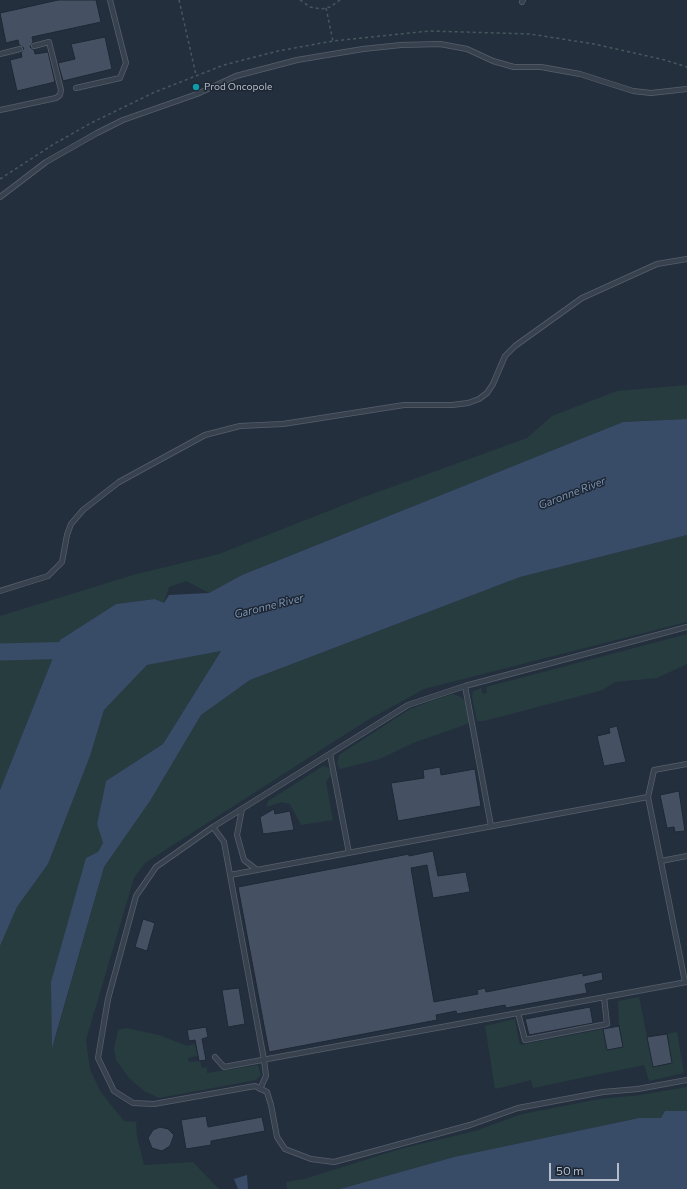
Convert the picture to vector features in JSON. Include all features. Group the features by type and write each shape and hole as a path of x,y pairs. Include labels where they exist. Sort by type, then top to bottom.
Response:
{"lane":[{"path":"76,88 120,78 126,63 110,0"},
{"path":"0,110 56,98 60,95 61,90 50,42 34,46"},
{"path":"0,197 46,162 123,120 197,94 236,76 297,60 363,49 401,45 440,44 467,49 493,61 514,67 541,67 580,74 633,91 651,93 687,89"},
{"path":"0,54 20,49"},
{"path":"0,591 48,576 62,562 69,529 83,510 119,482 205,435 240,426 282,424 404,404 452,405 468,403 479,399 487,393 493,384 505,356 515,346 582,298 657,264 687,258"},
{"path":"687,627 465,686 408,705 213,827 156,867 136,896 108,999 98,1058 114,1092 133,1103 154,1104 255,1086 267,1092 277,1137 284,1149 311,1159 334,1162 470,1125 518,1108 603,1092 638,1089 687,1080"},
{"path":"465,686 491,826"},
{"path":"330,754 349,853"},
{"path":"215,1057 224,1067 686,982 648,797 654,770 687,764"},
{"path":"230,875 648,797"},
{"path":"242,809 237,835 244,860 257,870"},
{"path":"213,827 224,842 264,1060 266,1076 260,1089"},
{"path":"661,861 687,856"},
{"path":"518,1013 525,1040 607,1024 604,997"}],"path":[{"path":"179,0 196,75"},
{"path":"300,0 310,7 326,8 340,0"},
{"path":"326,8 333,41"},
{"path":"0,180 54,144 91,123 155,92 196,75 224,66 278,51 333,41 429,31 530,34 594,44 665,60 687,67"}],"green space":[{"path":"687,385 687,419 623,422 242,575 209,593 186,581 169,587 164,603 155,599 116,604 60,640 0,790 0,616 133,575 219,554 364,497 527,438 552,416 617,391"},
{"path":"687,535 687,622 424,689 366,721 145,863 134,878 86,1040 90,1069 100,1091 124,1121 136,1122 137,1137 144,1165 193,1162 219,1189 0,1189 0,946 17,907 48,864 90,756 104,710 147,665 221,651 163,744 106,781 97,824 103,843 98,852 53,1046 104,867 150,801 201,715 250,680 520,577"},
{"path":"687,634 687,664 657,678 615,682 603,690 484,721 477,721 472,697 473,691 481,688 483,694 487,693 486,687"},
{"path":"453,694 461,697 466,702 470,723 413,743 380,759 340,769 337,764 339,755 410,709"},
{"path":"323,766 329,768 331,775 326,782 333,820 301,825 290,804 282,802 266,807 268,801"},
{"path":"639,997 653,1067 672,1063 667,1034 677,1032 684,1073 649,1081 644,1065 533,1088 531,1080 495,1089 485,1026 515,1019 520,1045 603,1029 607,1050 623,1046 619,1026 618,1001"},
{"path":"126,1028 159,1035 187,1046 195,1044 198,1056 188,1058 189,1062 200,1061 202,1068 207,1067 207,1073 258,1065 261,1075 256,1080 159,1098 144,1091 129,1078 116,1060 114,1048 118,1030"},
{"path":"687,1087 687,1111 665,1111 662,1118 639,1118 454,1157 340,1189 287,1189 286,1182 304,1179 400,1149 475,1131 522,1114 600,1099 640,1095"}],"water":[{"name":"Garonne River","path":"687,419 687,535 520,577 250,680 201,715 150,801 104,867 52,1048 51,982 86,858 98,852 103,843 97,824 106,781 163,744 221,651 147,665 104,710 90,756 48,864 17,907 0,946 0,790 60,640 116,604 155,599 164,603 169,595 209,593 242,575 623,422"},
{"path":"665,1111 687,1111 687,1189 340,1189 454,1157 639,1118 661,1118"},
{"path":"247,1175 248,1189 238,1189 234,1179"}],"building":[{"path":"58,0 96,0 101,22 32,37 33,42 30,47 34,50 35,54 48,52 55,82 17,91 10,60 22,57 21,53 24,48 19,45 18,40 6,43 0,13"},
{"path":"105,37 112,69 63,81 58,63 75,59 71,44"},
{"path":"617,726 626,762 604,766 597,736 610,733 609,728"},
{"path":"440,767 441,775 475,769 481,806 398,821 391,783 424,778 423,770"},
{"path":"679,791 685,831 675,832 674,827 667,828 660,795"},
{"path":"274,809 275,814 290,811 294,830 263,834 260,817"},
{"path":"433,851 438,876 466,872 470,892 433,898 427,865 411,868 434,1002 478,994 477,990 485,988 486,992 583,973 583,976 602,972 603,980 585,984 587,993 506,1008 505,1005 457,1014 456,1011 436,1015 437,1020 269,1052 238,887 409,854 409,856"},
{"path":"143,919 155,923 147,951 135,947"},
{"path":"239,988 245,1024 228,1027 222,990"},
{"path":"590,1007 593,1023 529,1035 525,1019"},
{"path":"619,1026 623,1047 607,1050 603,1029"},
{"path":"206,1027 208,1037 202,1039 206,1060 199,1061 195,1040 189,1041 187,1030"},
{"path":"667,1034 672,1063 653,1067 647,1037"},
{"path":"206,1116 208,1127 262,1117 265,1131 211,1141 211,1145 186,1149 181,1120"},
{"path":"160,1127 168,1129 174,1135 170,1146 162,1151 152,1148 148,1138 153,1130"}],"waterway":[{"path":"0,652 78,650"}],"place":[{"name":"Prod Oncopole","path":"196,87"}]}
